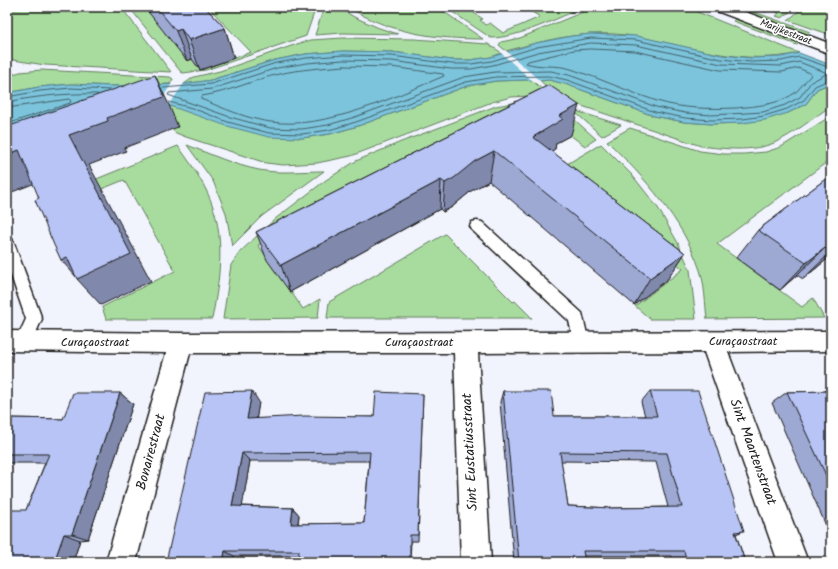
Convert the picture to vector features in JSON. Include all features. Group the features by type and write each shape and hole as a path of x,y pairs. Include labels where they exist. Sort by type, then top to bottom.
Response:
{"street":[{"name":"Marijkestraat","path":"719,7 831,49"},
{"name":"Curaçaostraat","path":"15,341 181,343 831,341"},
{"name":"Sint Maartenstraat","path":"712,341 793,562"},
{"name":"Sint Eustatiusstraat","path":"465,342 476,562"},
{"name":"Bonairestraat","path":"121,562 181,343"}],"lane":[{"path":"477,226 576,318 581,342"},
{"path":"7,243 34,318 15,341"}],"green space":[{"path":"37,7 121,7 171,72 45,65 7,59 7,10"},
{"path":"129,7 149,7 146,9 149,13 153,12 168,30 164,31 167,36 172,34 187,60 192,59 200,70 251,52 208,7 316,7 306,36 206,70 183,73"},
{"path":"324,7 338,7 354,17 379,28 398,34 343,33 315,35"},
{"path":"348,7 437,7 483,39 447,38 396,29 364,16"},
{"path":"445,7 465,7 483,19 480,20 486,25 490,23 503,33 540,17 524,7 584,7 550,22 513,35 491,38"},
{"path":"603,7 685,7 799,53 779,56 738,56 718,54 638,37 604,34 571,36 538,42 506,51 499,45 501,42 520,38 590,9"},
{"path":"753,7 796,7 782,18 776,16 779,13 769,9 766,12"},
{"path":"804,7 831,7 831,35 788,20"},
{"path":"746,9 810,32 807,35 743,11"},
{"path":"736,18 800,42 797,45 733,21"},
{"path":"343,38 414,39 488,44 502,53 491,57 470,60 452,60 392,52 343,51 306,54 275,60 211,80 184,84 194,77 220,71 297,44 311,40"},
{"path":"41,70 170,77 173,79 170,84 111,86 71,84 39,87 7,93 7,76 20,72"},
{"path":"549,80 565,84 654,116 684,122 712,124 743,123 788,113 806,104 817,89 831,83 831,106 796,131 774,143 747,149 719,148 701,146 564,100 540,81"},
{"path":"496,81 533,81 548,95 511,97 492,102 351,156 317,163 283,165 266,163 186,137 176,133 167,125 166,113 170,106 302,138 330,134 358,126 467,86"},
{"path":"530,102 566,112 596,139 585,146 529,105 258,245 303,309 320,299 318,318 223,319 231,265 240,252 275,219 326,180 356,161 401,142 496,106"},
{"path":"576,111 621,125 602,136 576,113"},
{"path":"831,116 831,159 717,244 802,307 813,298 824,318 707,319 702,276 684,234 661,200 648,184 607,141 630,128 700,151 724,154 766,152 781,147"},
{"path":"601,144 632,175 658,208 678,243 690,270 696,319 650,319 635,306 683,269 569,179 509,198"},
{"path":"187,145 231,162 259,170 283,172 324,171 262,216 232,246 226,213 213,181"},
{"path":"178,146 203,184 211,200 216,217 220,250 218,285 212,319 106,319 102,307 175,271 124,180 57,207 52,197"},
{"path":"445,234 513,302 515,301 532,318 327,318 329,302"}],"water":[{"path":"590,34 637,36 722,55 751,58 781,57 799,53 831,65 831,83 817,89 806,104 788,113 765,120 743,123 712,124 684,122 654,116 565,84 549,80 526,80 496,81 467,86 358,126 330,134 302,138 269,137 227,126 170,106 155,105 7,140 7,93 39,87 71,84 111,86 184,84 211,80 275,60 306,54 343,51 392,52 452,60 470,60 491,57 536,43"}],"pier":[{"path":"505,50 542,83 535,83 500,52"},
{"path":"173,82 185,82 167,108 156,107"}],"building":[{"path":"156,7 205,7 225,28 189,40 181,29 176,31"},
{"path":"155,75 164,97 107,118 108,121 69,135 131,254 77,279 67,257 61,260 54,245 35,200 39,198 19,150 7,155 7,127"},
{"path":"549,85 579,105 559,116 563,119 533,137 685,253 650,278 494,151 475,161 454,178 445,183 441,180 281,265 256,232"},
{"path":"831,175 831,252 825,248 806,263 758,230"},
{"path":"252,391 247,419 304,416 374,417 376,392 423,394 418,535 410,535 410,562 298,562 299,551 225,551 223,562 166,562 205,392","holes":["370,452 364,523 291,524 293,508 232,506 242,453"]},
{"path":"503,391 551,391 554,416 657,416 650,391 698,391 744,531 735,532 745,562 687,562 684,551 583,551 585,562 519,562","holes":["560,452 667,453 682,507 612,508 568,506"]},
{"path":"831,391 831,486 787,392"},
{"path":"73,393 120,393 72,534 64,534 54,562 7,562 7,510 26,510 49,454 7,454 7,418 63,419"}]}
